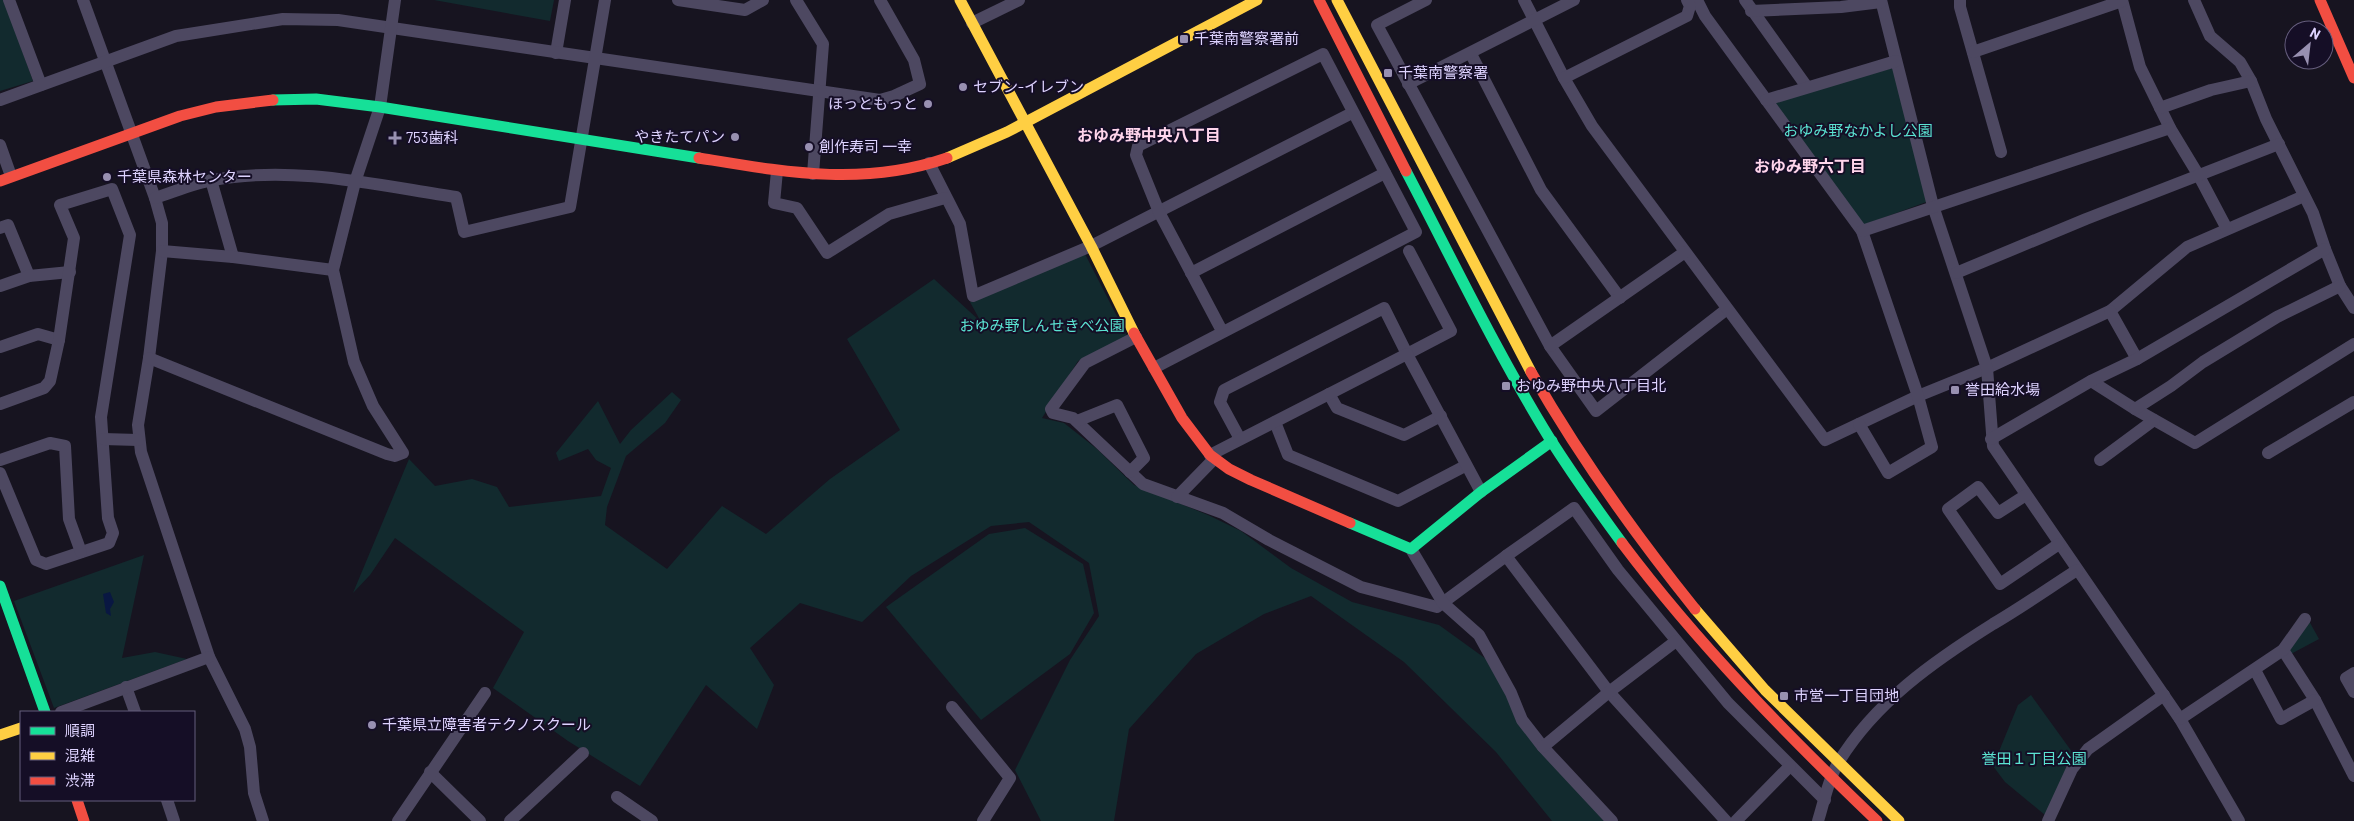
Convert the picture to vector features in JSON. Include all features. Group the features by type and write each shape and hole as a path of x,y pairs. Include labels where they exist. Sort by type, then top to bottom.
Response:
{"street":[{"path":"9,0 41,85"},
{"path":"84,0 155,198 162,223 162,251 149,358 138,425 138,440 209,657 245,729 250,747 254,793 263,821"},
{"path":"149,358 387,454 395,456 403,454 373,406 354,362 333,270 355,182 380,107 394,0"},
{"path":"556,53 565,0"},
{"path":"155,198 211,180 229,177 312,175 456,197 464,232 570,207 605,0"},
{"path":"678,0 745,10 764,0"},
{"path":"796,0 823,44 813,174"},
{"path":"0,100 176,36 283,19 338,20 880,100 920,84 914,60 880,0"},
{"path":"960,0 1091,246 1136,337 1182,418 1212,457 1251,480 1410,549 1443,603 1479,635 1511,693 1522,720 1543,747 1612,821"},
{"path":"972,23 1006,3 1019,0"},
{"path":"0,145 6,178 180,116 253,101 316,99 380,107 776,171 813,174 879,174 929,163 970,149 1024,123 1257,0"},
{"path":"1319,0 1488,332 1552,442 1615,533 1686,624 1730,676 1831,779 1877,821"},
{"path":"1337,0 1501,317 1566,433 1649,552 1698,613 1765,690 1899,821"},
{"path":"1426,0 1377,25 1550,346 1596,411 1727,309"},
{"path":"1524,0 1564,78 1592,126 1825,440 1918,396 1987,368 2110,311 2187,247 2304,196"},
{"path":"1408,84 1574,0"},
{"path":"1564,78 1687,16 1690,6 1687,0"},
{"path":"1697,0 1705,16 1862,231 1918,396 1932,447 1888,473 1859,424"},
{"path":"1960,0 1960,7 2001,152"},
{"path":"2194,0 2210,36 2240,62 2251,81 2266,119 2313,213 2325,250 2340,286 2354,308"},
{"path":"2320,0 2354,78"},
{"path":"1748,6 1841,8 1881,1 1933,206 1987,368 1992,446 2180,719 2239,821"},
{"path":"1973,52 2122,1 2140,67 2170,128 2199,176 2227,229"},
{"path":"1748,6 1808,86"},
{"path":"1154,368 1416,232 1352,113 1323,54 1138,146 1136,155 1158,212 1222,332"},
{"path":"1470,54 1541,190 1620,298"},
{"path":"1766,100 1896,60"},
{"path":"2160,108 2211,90 2251,81"},
{"path":"929,163 945,198 960,224 974,296 1091,246 1352,113"},
{"path":"1862,231 2170,128"},
{"path":"1956,273 2279,144"},
{"path":"776,171 774,204 797,208 827,253 889,214 945,198"},
{"path":"1191,273 1385,173"},
{"path":"211,180 232,257"},
{"path":"0,404 44,388 50,381 59,340 74,238 60,204 112,189 130,235 101,417 108,518 114,533 109,543 46,564 36,560 0,472"},
{"path":"0,228 8,225 29,276"},
{"path":"1991,439 2091,381 2137,359 2325,250"},
{"path":"162,251 232,257 333,270"},
{"path":"1177,497 1212,457 1240,439 1451,331 1409,251"},
{"path":"1550,346 1685,252"},
{"path":"0,286 29,276 70,272"},
{"path":"2135,409 2171,386 2203,362 2277,317 2340,286"},
{"path":"1240,439 1220,402 1224,390 1384,308 1465,466 1481,492"},
{"path":"2110,311 2137,359"},
{"path":"0,347 38,334 59,340"},
{"path":"1136,337 1085,363 1051,409 1053,413 1078,421 1143,484 1223,513 1269,540 1361,587 1437,607 1574,508 1618,570 1728,703 1824,800"},
{"path":"2091,381 2135,409 2195,443 2354,344"},
{"path":"1329,394 1337,408 1404,435 1441,416"},
{"path":"2268,453 2354,402"},
{"path":"1078,421 1117,405 1144,458 1130,472"},
{"path":"2100,460 2154,420"},
{"path":"1275,422 1288,455 1398,501 1465,466"},
{"path":"104,439 138,440"},
{"path":"1410,549 1481,492 1552,442"},
{"path":"0,460 50,443 65,446 69,519 81,552"},
{"path":"2026,495 1998,513 1978,487 1948,509 2000,584 2059,544"},
{"path":"1506,556 1609,692 1726,821"},
{"path":"1818,821 1838,763 1876,713 1892,697 1956,647 2077,570"},
{"path":"0,586 45,711"},
{"path":"2180,719 2283,650 2305,619"},
{"path":"1543,747 1609,692 1676,641"},
{"path":"2283,650 2315,700 2354,776"},
{"path":"64,711 209,657"},
{"path":"2255,670 2281,719 2315,700"},
{"path":"2354,673 2346,678 2354,692"},
{"path":"126,687 135,711"},
{"path":"398,821 485,693"},
{"path":"2048,821 2072,769 2088,749 2164,695"},
{"path":"952,707 1010,778 983,821"},
{"path":"0,735 20,728"},
{"path":"510,821 583,753"},
{"path":"1736,821 1790,766"},
{"path":"430,772 480,821"},
{"path":"617,797 652,821"},
{"path":"77,801 84,821"},
{"path":"167,801 174,821"}],"green space":[{"path":"0,0 4,0 33,81 0,91"},
{"path":"434,0 554,0 550,21"},
{"name":"おゆみ野なかよし公園","path":"1896,67 1929,201 1861,226 1774,101"},
{"name":"おゆみ野しんせきべ公園","path":"1085,254 1127,336 1078,361 1042,418 1064,423 1097,449 1134,485 1208,515 1241,531 1291,568 1352,602 1439,625 1493,664 1515,716 1604,821 1552,821 1496,752 1404,662 1311,596 1264,614 1196,654 1129,729 1114,821 1041,821 1015,770 1070,660 1099,616 1089,563 1029,522 991,526 911,576 862,622 800,603 750,648 774,685 757,729 706,685 640,786 568,741 493,688 524,632 395,538 370,575 353,593 409,459 435,486 472,479 497,487 509,507 601,496 611,468 596,460 588,449 559,461 556,453 598,401 620,444 631,430 672,392 681,400 665,423 626,456 607,507 605,525 667,569 722,506 766,534 830,479 900,430 847,339 934,279 981,322 970,302"},
{"path":"1025,528 1083,564 1094,613 1070,654 981,720 886,607 989,534"},
{"path":"144,555 122,658 155,652 187,659 54,708 14,601"},
{"path":"2309,621 2319,639 2289,655 2286,651"},
{"name":"誉田１丁目公園","path":"2031,695 2075,756 2045,815 2005,782 1993,766 2018,705"}],"water":[{"path":"110,592 114,602 110,609 111,616 106,613 103,594"}],"traffic: fast":[{"path":"273,100 316,99 380,107 699,158"},
{"path":"1406,171 1476,306 1550,439 1622,543"},
{"path":"1350,523 1411,549 1481,492 1552,441"},
{"path":"0,586 45,711"}],"traffic: slow":[{"path":"960,0 1091,246 1134,333"},
{"path":"947,158 1007,132 1257,0"},
{"path":"1337,0 1531,372"},
{"path":"1695,609 1765,690 1899,821"},
{"path":"0,735 20,728"}],"traffic: jam":[{"path":"1319,0 1406,171"},
{"path":"2320,0 2354,78"},
{"path":"0,181 180,116 216,107 273,100"},
{"path":"699,158 762,168 823,174 884,172 915,167 947,158"},
{"path":"1134,333 1182,418 1210,455 1229,469 1251,480 1350,523"},
{"path":"1531,372 1568,434 1608,493 1650,552 1695,609"},
{"path":"1622,543 1681,617 1744,687 1809,755 1877,821"},
{"path":"77,801 84,821"}],"place":[{"name":"千葉南警察署前","path":"1184,39"},
{"name":"千葉南警察署","path":"1388,73"},
{"name":"セブン-イレブン","path":"963,87"},
{"name":"ほっともっと","path":"928,104"},
{"name":"やきたてパン","path":"735,137"},
{"name":"753歯科","path":"395,138"},
{"name":"創作寿司 一幸","path":"809,147"},
{"name":"千葉県森林センター","path":"107,177"},
{"name":"おゆみ野中央八丁目北","path":"1506,386"},
{"name":"誉田給水場","path":"1955,390"},
{"name":"市営一丁目団地","path":"1784,696"},
{"name":"千葉県立障害者テクノスクール","path":"372,725"}],"district":[{"name":"おゆみ野中央八丁目","path":"1149,135"},
{"name":"おゆみ野六丁目","path":"1810,166"}]}
